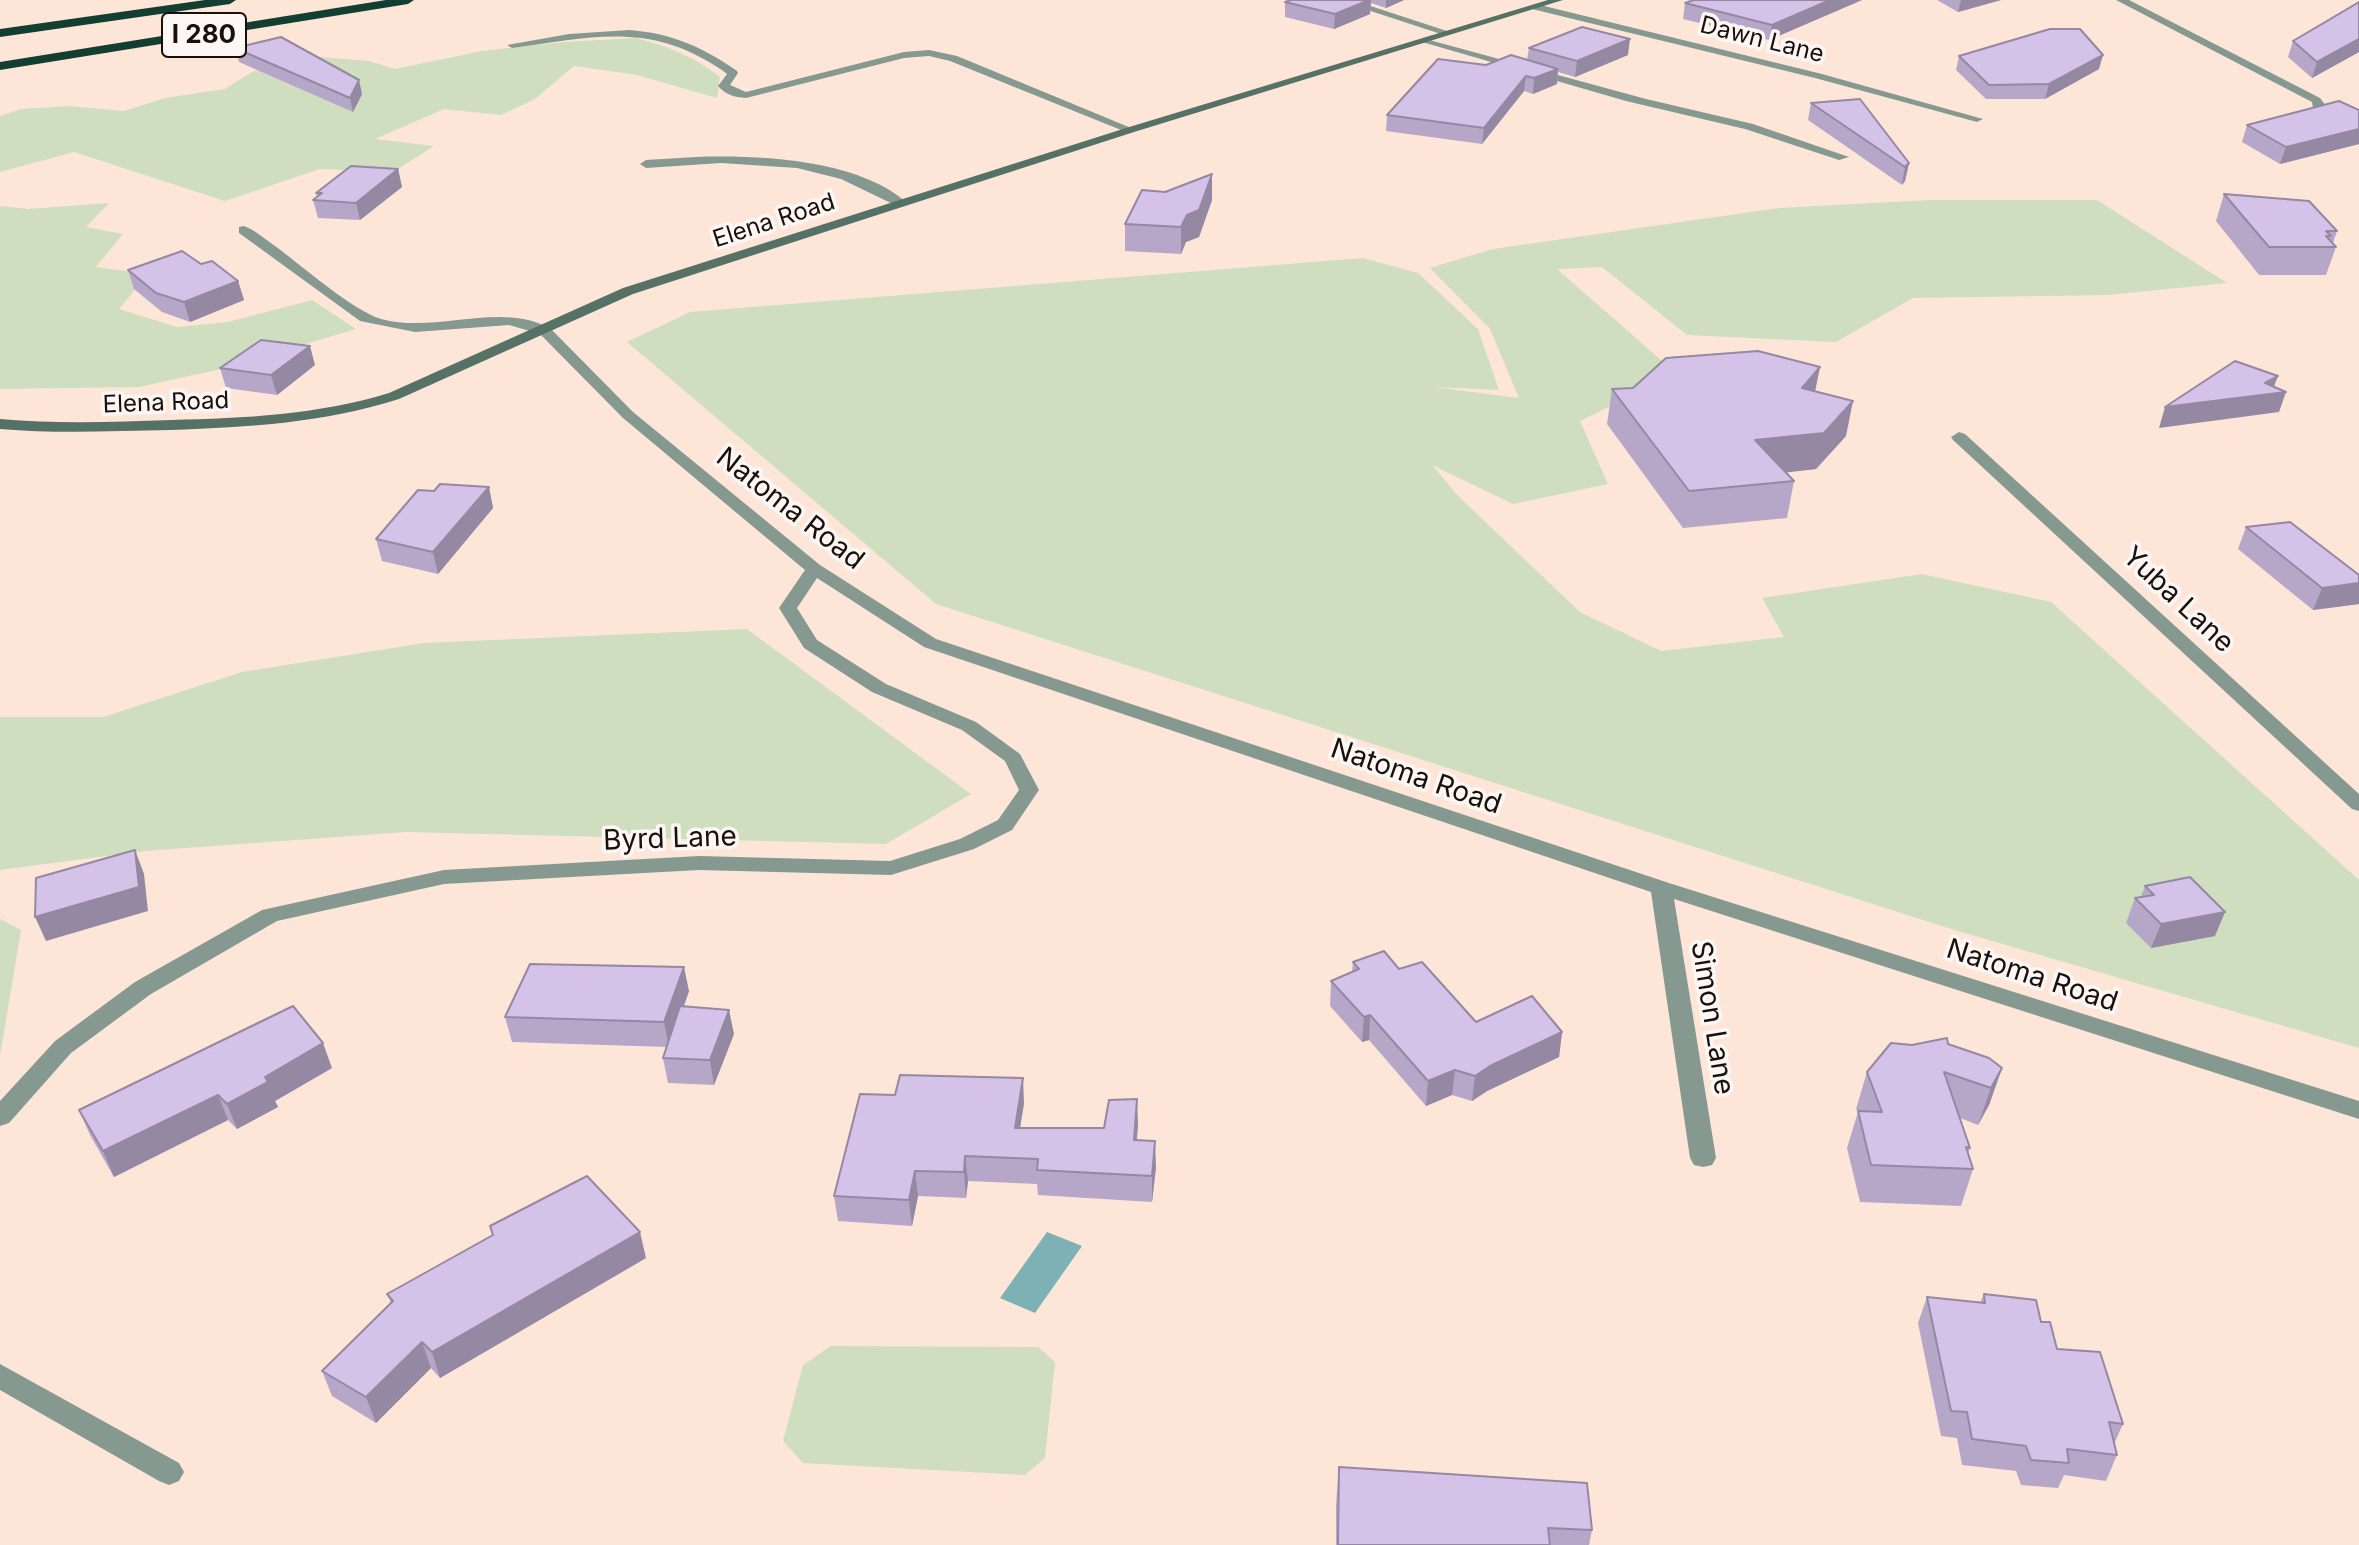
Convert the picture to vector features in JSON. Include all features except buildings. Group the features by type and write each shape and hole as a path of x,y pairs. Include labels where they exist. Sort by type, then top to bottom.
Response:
{"highway":[{"name":"I 280","path":"0,33 230,0"},
{"name":"I 280","path":"0,66 408,0"}],"street":[{"path":"1342,0 1448,33"},
{"name":"Elena Road","path":"0,424 98,428 288,421 331,415 394,396 545,331 628,291 1130,130 1558,0"},
{"path":"2121,0 2316,100 2320,106 2318,112"},
{"name":"Dawn Lane","path":"1536,7 1818,76 1977,119"},
{"path":"512,45 616,34 668,38 733,73 724,86 733,93 746,95 904,55 929,53 953,58 1130,130"},
{"path":"1426,40 1602,89 1627,99 1663,105 1786,137 1843,157"},
{"path":"646,164 684,160 778,162 846,177 901,203"},
{"path":"244,230 365,318 384,325 416,329 519,320 533,323 545,331"},
{"name":"Natoma Road","path":"545,331 628,415 814,569 930,643 1661,888 2359,1110"},
{"name":"Yuba Lane","path":"1959,437 2359,805"},
{"name":"Byrd Lane","path":"0,1117 63,1047 143,988 270,915 444,877 699,863 891,868 967,844 1005,825 1029,790 1013,758 969,726 879,688 810,644 788,608 814,569"},
{"name":"Simon Lane","path":"1661,888 1703,1158"},
{"path":"0,1376 169,1472"}],"green space":[{"path":"636,38 680,53 720,77 717,98 637,75 574,66 535,99 501,115 444,109 375,139 434,146 393,172 320,169 225,201 74,152 0,172 0,116 21,109 68,106 124,111 165,98 225,89 252,72 308,56 369,61 395,69 482,51"},
{"path":"1930,200 2097,200 2227,283 2108,295 1913,298 1836,342 1687,335 1602,267 1557,269 1677,374 1580,421 1608,484 1513,504 1432,465 1458,496 1580,612 1661,651 1784,637 1762,598 1922,574 2051,602 2359,880 2359,1048 1951,929 936,604 627,342 690,312 1363,258 1418,273 1478,329 1499,390 1433,387 1519,398 1490,329 1430,268 1493,249 1779,208"},
{"path":"109,203 86,227 123,234 96,267 148,274 119,309 177,327 228,322 312,300 356,329 221,369 139,387 0,389 0,206 28,209"},
{"path":"747,629 971,794 886,844 406,832 145,851 0,870 0,717 103,717 242,672 424,643"},
{"path":"0,919 21,930 0,1056"},
{"path":"831,1346 1038,1347 1055,1362 1045,1458 1025,1475 803,1463 783,1441 803,1365"}],"water":[{"path":"1047,1232 1082,1246 1035,1313 1000,1298"}]}
